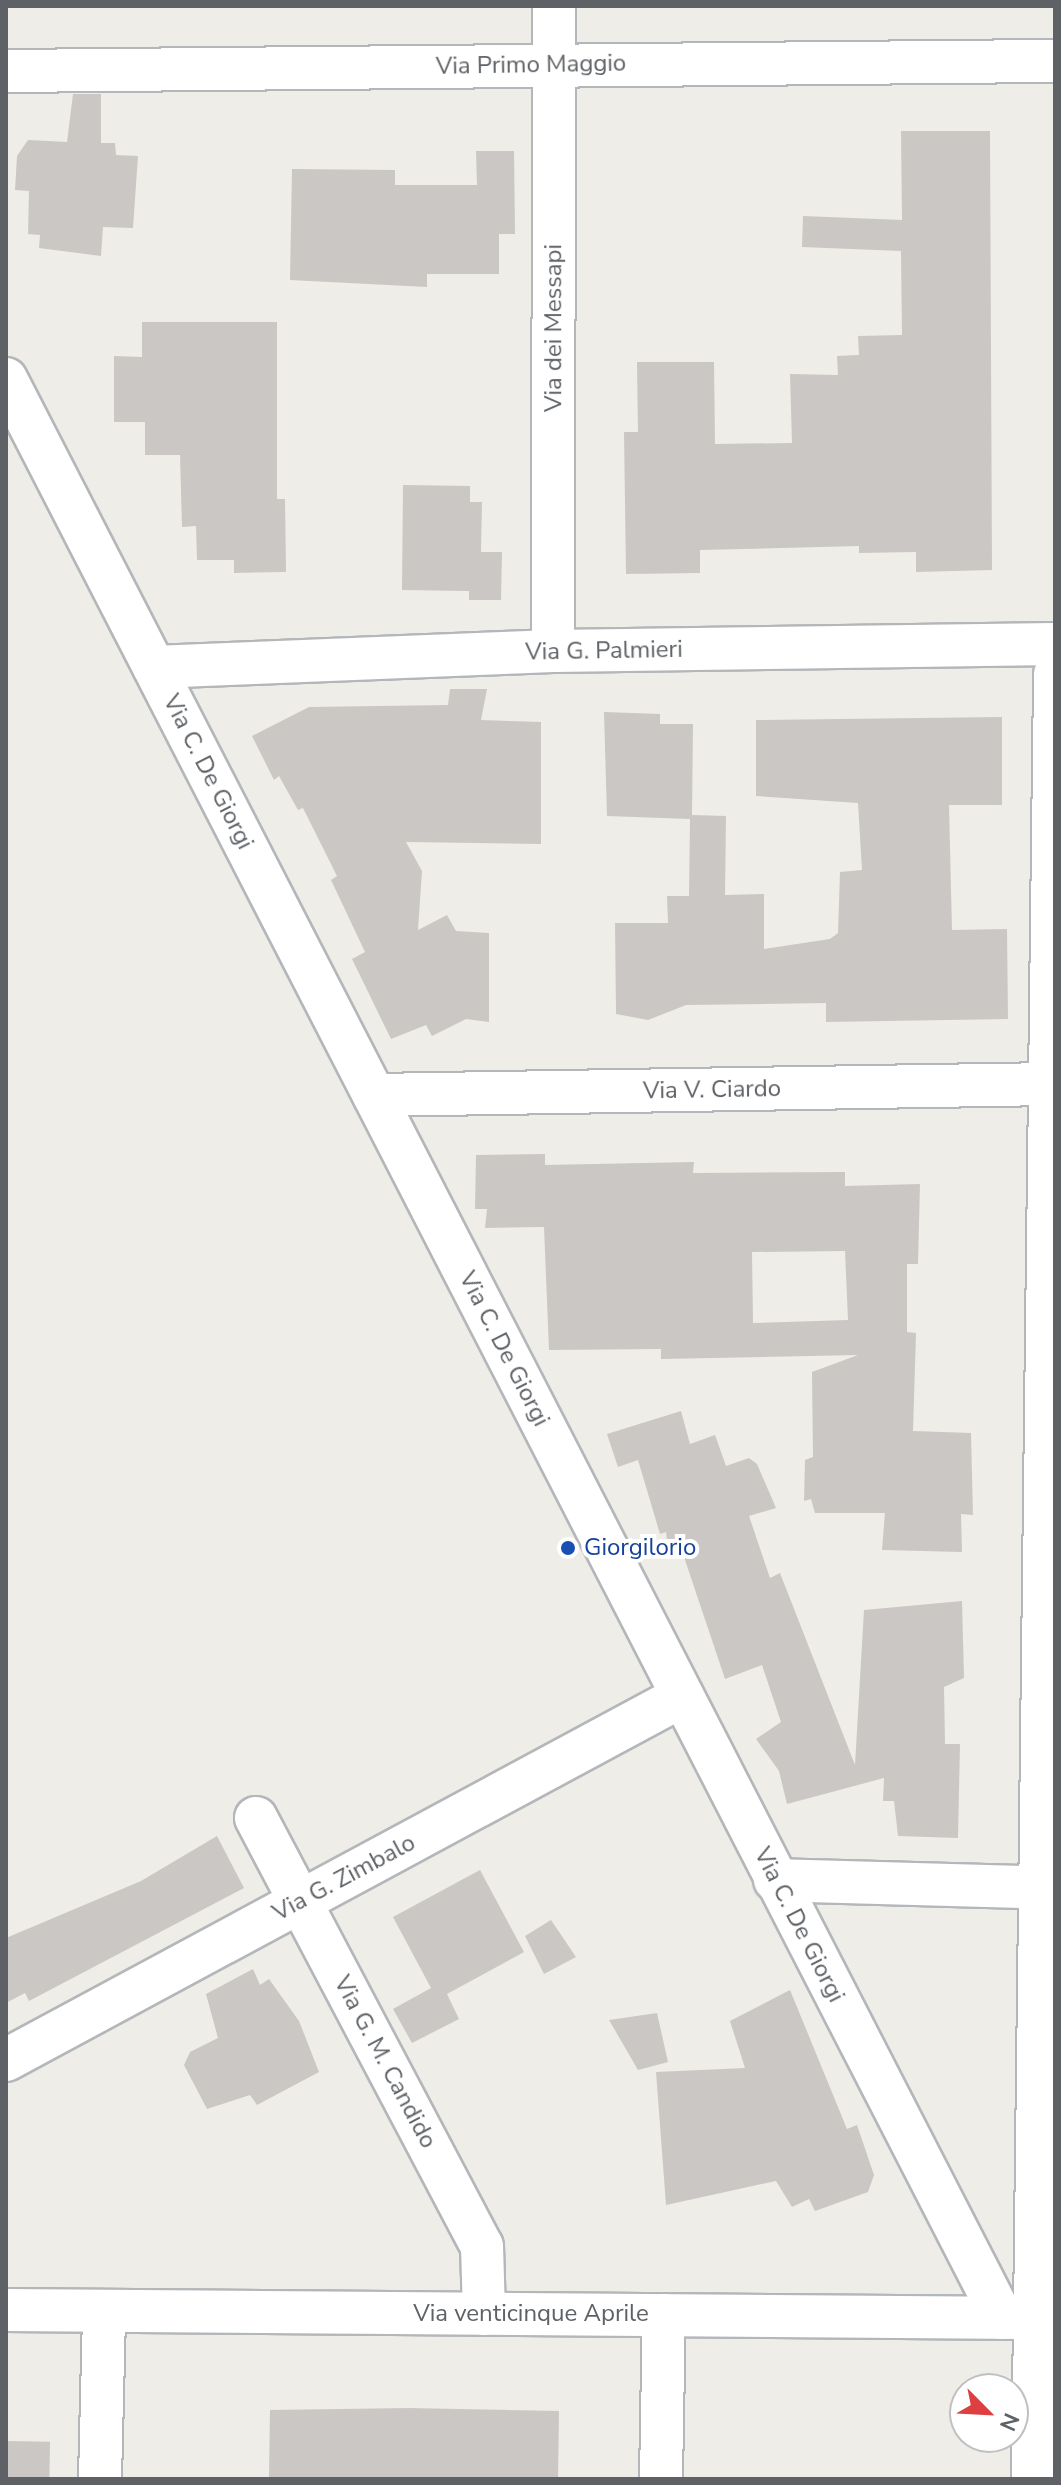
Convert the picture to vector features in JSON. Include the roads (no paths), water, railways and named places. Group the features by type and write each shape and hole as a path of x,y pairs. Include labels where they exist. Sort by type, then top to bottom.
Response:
{"street":[{"name":"Via dei Messapi","path":"553,651 554,6"},
{"name":"Via Primo Maggio","path":"6,71 1055,61"},
{"name":"Via C. De Giorgi","path":"6,379 775,1880 1031,2318"},
{"name":"Via G. Palmieri","path":"154,667 553,651 1055,644"},
{"path":"1033,2479 1031,2318 1048,1888 1050,1084 1055,674"},
{"name":"Via V. Ciardo","path":"374,1095 1050,1084"},
{"name":"Via G. Zimbalo","path":"6,2060 682,1696"},
{"name":"Via G. M. Candido","path":"256,1818 482,2246 484,2314"},
{"path":"775,1880 1048,1888"},
{"name":"Via venticinque Aprile","path":"6,2310 1031,2318"},
{"path":"100,2479 104,2311"},
{"path":"661,2479 664,2315"}],"place":[{"name":"Giorgilorio","path":"568,1548"}]}
